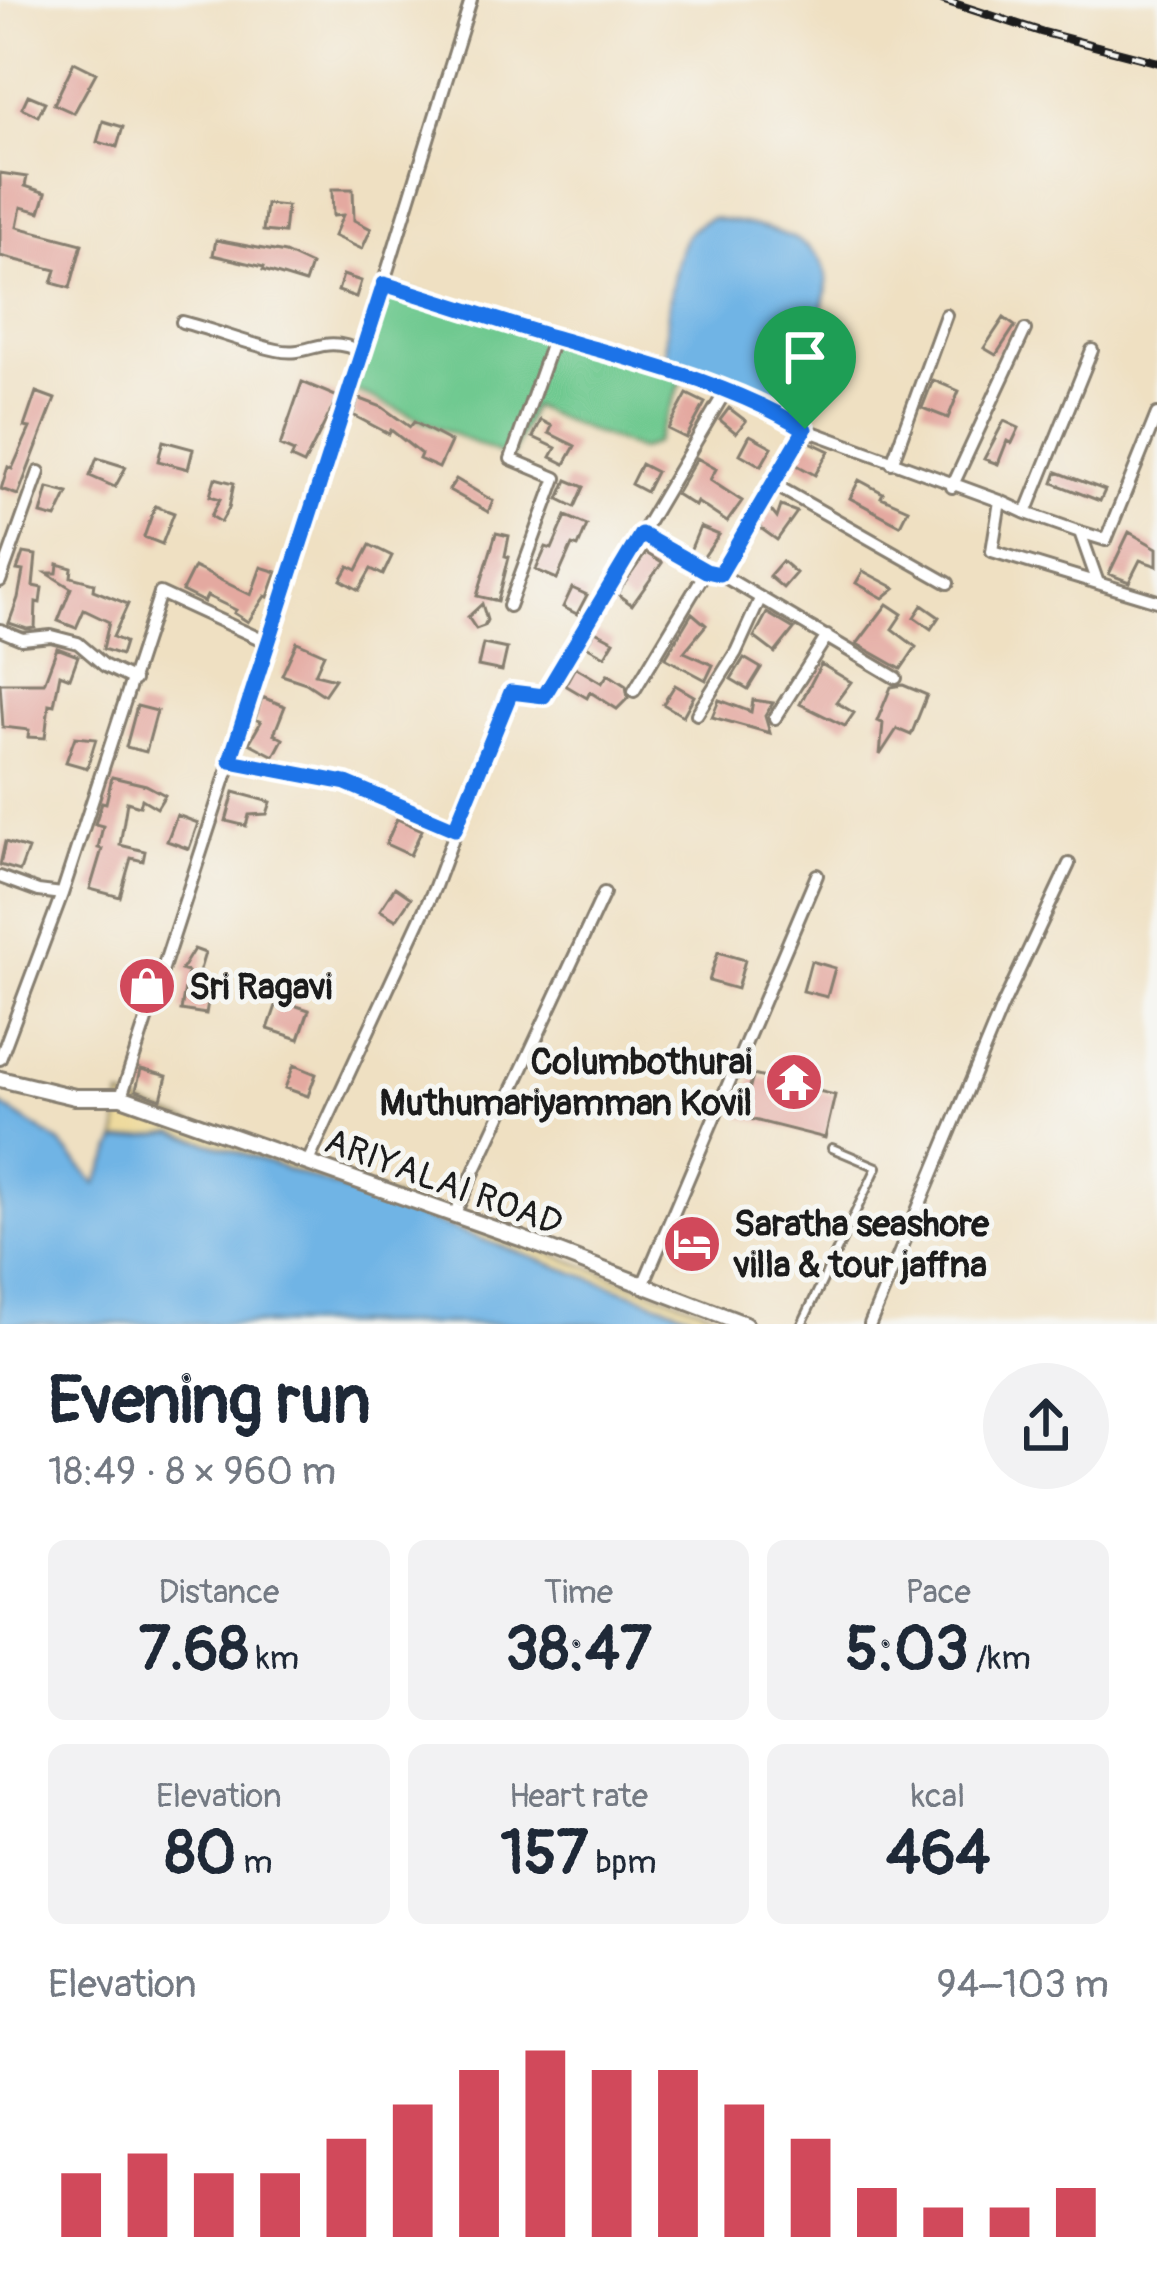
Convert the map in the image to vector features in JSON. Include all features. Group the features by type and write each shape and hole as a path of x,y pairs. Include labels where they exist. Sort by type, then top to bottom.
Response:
{"street":[{"path":"121,1097 471,0"},
{"path":"384,284 554,338 658,364 952,487 1106,540 1157,414"},
{"path":"892,463 946,315"},
{"path":"182,322 282,352 322,342 344,343 362,352"},
{"path":"952,487 1025,329"},
{"path":"509,606 556,478 512,459 554,338"},
{"path":"1026,513 1092,350"},
{"path":"307,1164 434,889 511,692 544,696 725,392"},
{"path":"720,574 805,429"},
{"path":"0,581 39,472"},
{"path":"773,484 948,583"},
{"path":"1000,501 992,551 1157,601"},
{"path":"1080,532 1098,583"},
{"path":"641,534 706,571 720,574 896,678"},
{"path":"634,692 706,571"},
{"path":"0,1059 62,894 160,593 269,643"},
{"path":"697,714 736,652 760,599"},
{"path":"0,631 22,639 51,636 78,643 105,666 134,680"},
{"path":"775,718 827,636"},
{"path":"230,761 346,783 455,829"},
{"path":"870,1324 1001,1009 1069,864"},
{"path":"643,1285 817,875"},
{"path":"0,877 62,894"},
{"path":"454,1215 604,893"},
{"name":"ARIYALAI ROAD","path":"0,1079 75,1097 121,1097 746,1324"}],"lane":[{"path":"802,1324 878,1166 832,1148"}],"green space":[{"path":"384,283 684,376 655,443 639,450 532,406 511,459 351,389"}],"sand":[{"path":"121,1097 743,1324 717,1324 175,1133 117,1141"}],"water":[{"path":"712,218 794,239 816,254 826,273 826,296 816,323 776,395 754,392 667,359 672,283 679,254 691,231"},
{"path":"0,1104 60,1143 96,1184 117,1141 174,1132 717,1324 0,1324"}],"building":[{"path":"74,62 96,73 74,113 54,104"},
{"path":"28,95 45,102 38,116 22,108"},
{"path":"103,121 123,127 117,147 97,142"},
{"path":"0,173 27,177 25,186 46,193 40,212 21,207 17,227 82,244 70,288 52,283 56,270 0,256"},
{"path":"332,189 353,189 354,220 371,229 362,249 334,236 343,215 333,216"},
{"path":"266,204 287,206 284,233 263,231"},
{"path":"216,240 285,253 311,265 305,283 213,255"},
{"path":"343,275 361,281 356,297 338,291"},
{"path":"1004,318 1015,326 996,355 984,348"},
{"path":"933,380 959,391 948,418 922,408"},
{"path":"302,382 338,397 304,464 280,446"},
{"path":"36,392 55,399 18,495 1,489 30,428 24,427"},
{"path":"687,394 705,403 686,438 668,429"},
{"path":"358,398 382,407 410,427 414,422 451,442 439,468 419,459 421,454 391,430 389,434 353,415"},
{"path":"729,408 746,421 736,433 720,420"},
{"path":"541,420 552,426 549,433 575,446 565,464 551,457 556,448 533,437"},
{"path":"1004,421 1019,428 1012,443 1007,441 998,464 984,459"},
{"path":"750,435 772,447 761,466 740,454"},
{"path":"163,441 193,449 188,469 158,461"},
{"path":"808,441 829,451 815,475 795,464"},
{"path":"97,458 126,467 115,487 90,476"},
{"path":"697,458 716,469 710,480 742,501 727,522 676,494"},
{"path":"641,464 656,472 646,492 631,484"},
{"path":"1057,472 1105,490 1100,501 1053,483"},
{"path":"215,478 234,483 221,522 211,516 220,499 210,496"},
{"path":"456,479 493,501 488,512 449,490"},
{"path":"567,480 584,487 575,507 559,499"},
{"path":"859,480 908,509 900,525 850,498"},
{"path":"48,488 68,493 56,518 41,514"},
{"path":"155,506 174,513 162,544 144,537"},
{"path":"781,506 797,512 777,540 759,527 769,508 777,518"},
{"path":"566,516 587,525 557,579 536,570 546,547 552,549"},
{"path":"700,527 719,535 703,558 690,551"},
{"path":"1129,532 1157,548 1157,566 1140,560 1129,582 1109,574"},
{"path":"496,533 509,536 498,601 477,596"},
{"path":"370,545 392,556 383,575 371,569 359,590 341,580 349,566 357,570"},
{"path":"23,553 36,555 33,586 42,588 35,628 27,629 9,623 18,598 23,571 17,570"},
{"path":"646,553 662,563 632,605 617,594"},
{"path":"782,561 796,573 783,588 769,576"},
{"path":"58,564 72,568 71,577 94,583 93,590 128,604 113,637 125,642 121,655 103,649 109,622 84,610 76,628 58,621 71,588 47,573 57,573"},
{"path":"194,567 251,595 261,567 277,572 268,597 248,622 236,610 207,596 204,602 182,591"},
{"path":"863,571 895,588 883,598 856,583"},
{"path":"572,588 587,595 577,614 563,607"},
{"path":"482,604 487,620 476,629 468,617"},
{"path":"887,604 902,614 892,629 916,647 901,669 857,644"},
{"path":"922,605 939,617 931,629 914,617"},
{"path":"692,613 706,625 684,652 713,665 706,680 665,658"},
{"path":"767,613 794,629 775,653 754,637"},
{"path":"595,631 614,641 605,656 586,646"},
{"path":"297,642 324,654 315,674 335,679 324,695 282,675"},
{"path":"483,644 507,649 502,671 478,666"},
{"path":"57,648 78,656 70,678 60,674 54,705 49,704 45,738 28,737 29,730 3,727 0,683 44,683"},
{"path":"744,658 761,668 748,689 731,679"},
{"path":"821,664 851,682 836,702 854,713 845,726 800,704"},
{"path":"575,667 602,683 608,674 626,686 628,698 617,709 590,692 587,698 565,685"},
{"path":"675,685 694,696 683,716 663,704"},
{"path":"903,685 927,695 911,735 897,729 880,755 883,723 877,721 891,687"},
{"path":"262,697 285,706 274,734 283,739 274,756 249,743 261,722 255,719"},
{"path":"719,700 751,712 753,700 773,703 765,716 770,733 712,717"},
{"path":"137,706 157,711 146,752 126,747"},
{"path":"75,737 96,739 87,768 66,762"},
{"path":"112,777 165,795 157,808 142,799 140,806 127,802 120,845 145,851 143,861 131,858 120,897 90,889 102,849 98,848 103,826 95,824"},
{"path":"234,792 271,802 267,814 249,815 246,826 226,821"},
{"path":"177,815 198,823 189,849 167,841"},
{"path":"397,819 422,830 410,855 386,844"},
{"path":"5,842 28,849 20,871 0,865"},
{"path":"395,887 411,898 396,920 380,910"},
{"path":"194,949 205,953 195,986 210,989 206,1014 181,1010 188,972 181,970"},
{"path":"718,952 745,960 737,989 709,981"},
{"path":"811,961 835,968 827,997 803,991"},
{"path":"278,1000 309,1010 299,1039 268,1029"},
{"path":"294,1065 316,1074 308,1096 285,1088"},
{"path":"141,1069 167,1076 161,1099 136,1090"},
{"path":"753,1075 835,1095 825,1138 742,1117"},
{"path":"688,1238 707,1245 699,1265 680,1258"}],"railway":[{"path":"943,0 1157,62"}],"place":[{"name":"Sri Ragavi","path":"147,986"},
{"name":"Columbothurai Muthumariyamman Kovil","path":"794,1082"},
{"name":"Saratha seashore villa & tour jaffna","path":"692,1244"}],"route":[{"path":"384,284 554,338 658,364 767,407 805,429 720,574 706,571 641,534 544,696 511,692 503,704 455,829 346,783 230,761 384,284"}]}
